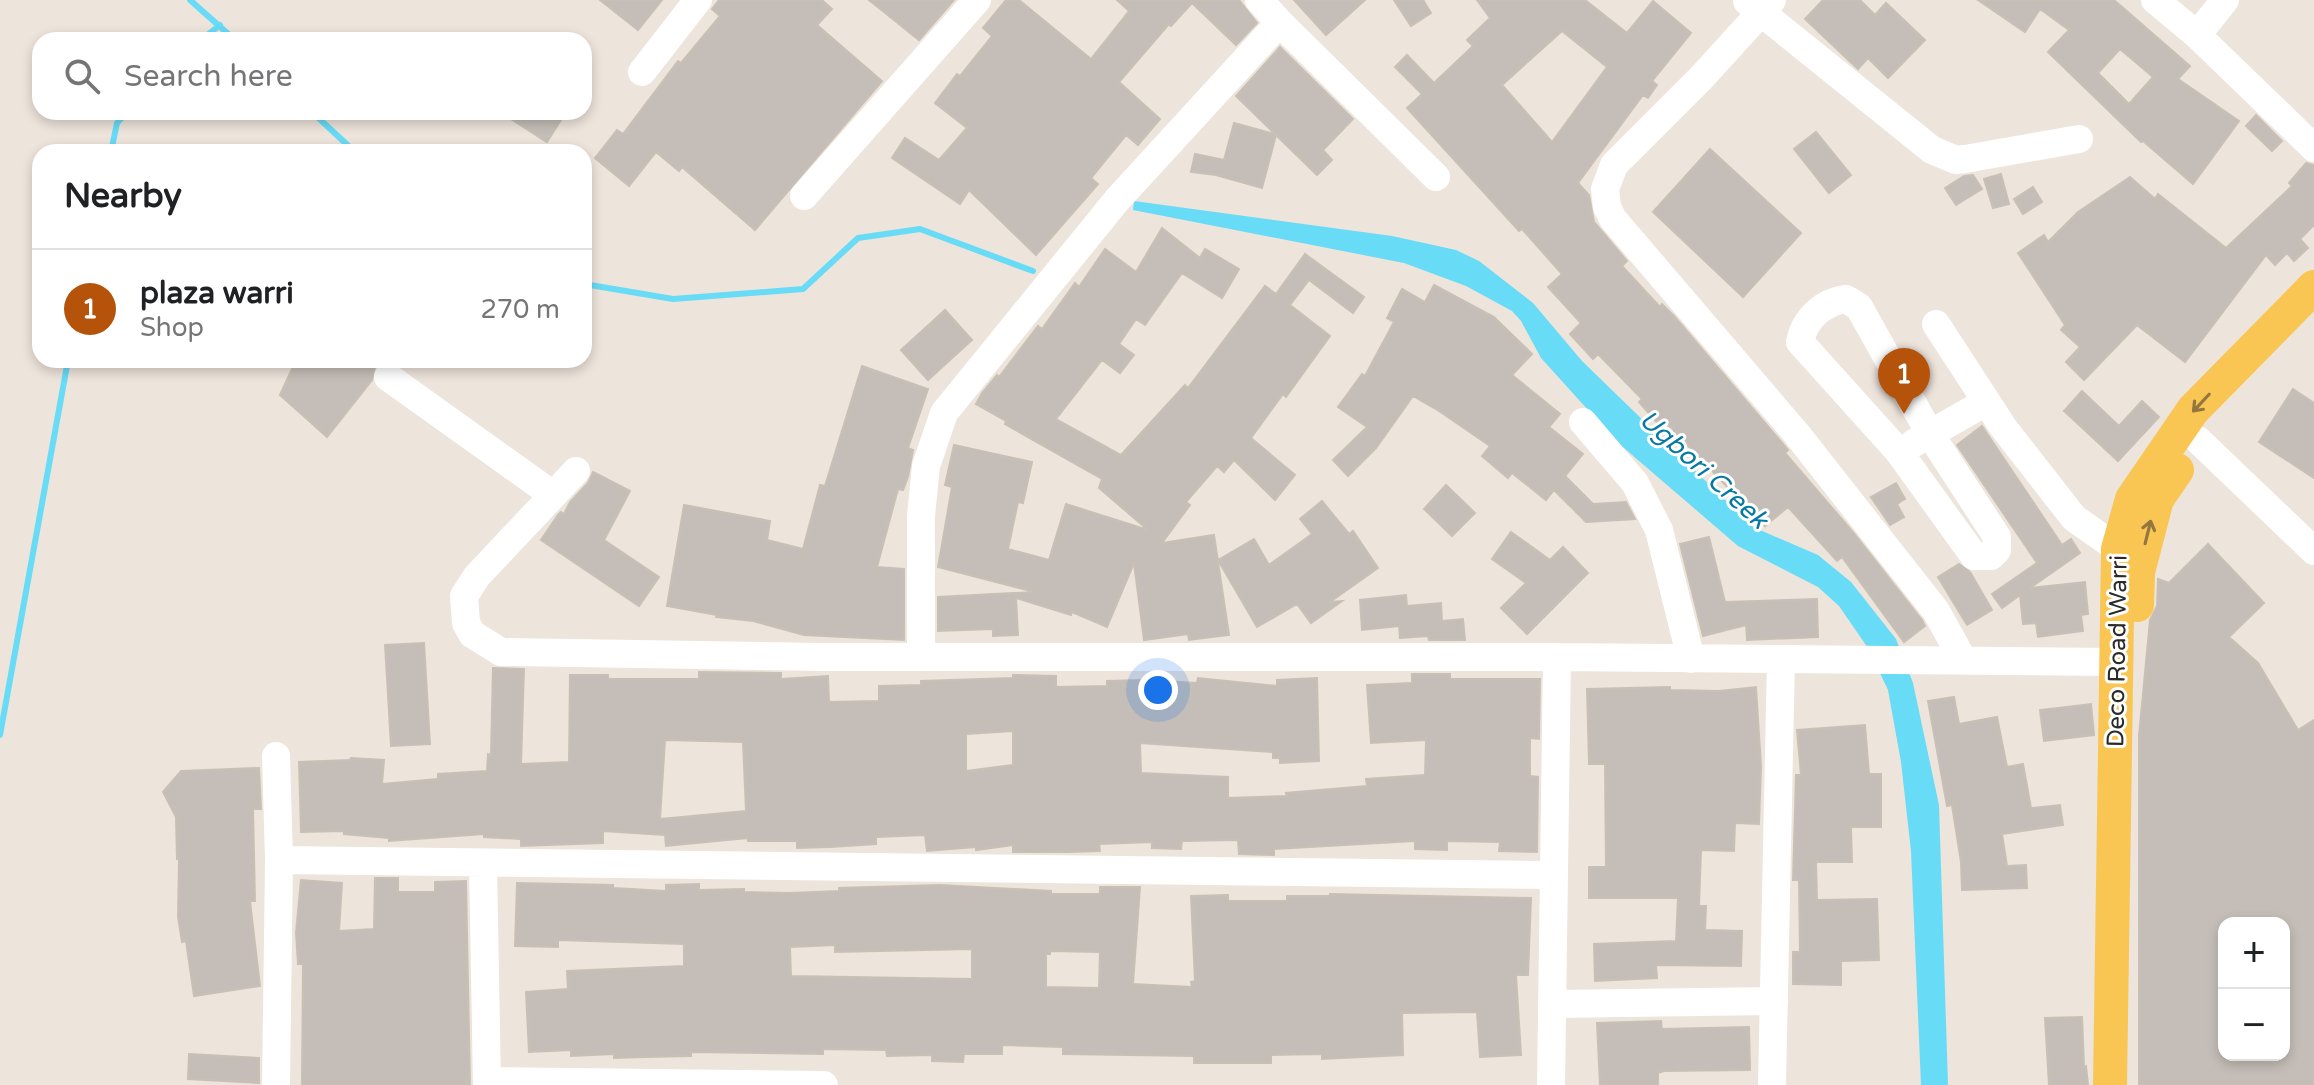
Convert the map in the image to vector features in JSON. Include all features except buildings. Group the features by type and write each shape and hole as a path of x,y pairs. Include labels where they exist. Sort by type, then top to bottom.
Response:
{"main road":[{"name":"Deco Road Warri","path":"2110,1085 2118,549 2132,499 2193,410 2314,287"},
{"name":"Deco Road Warri","path":"2131,1085 2134,663 2138,572 2157,499 2198,440 2314,314"}],"street":[{"path":"642,72 698,0"},
{"path":"804,196 977,0"},
{"path":"1259,0 1436,177"},
{"path":"2155,0 2197,35 2314,148"},
{"path":"2197,35 2225,0"},
{"path":"1963,660 1936,611 1796,433 1613,219 1607,207 1605,189 1614,165 1702,77 1760,4 1932,150 1945,156 1965,159 2079,139"},
{"path":"921,656 921,516 926,466 944,413 1117,200 1281,24"},
{"path":"1846,299 1859,307 1930,434 1997,537 1997,550 1991,556 1974,556 1899,452 1800,342 1802,328 1808,318 1840,300 1846,299"},
{"path":"1936,324 1986,402 2074,518 2118,549"},
{"path":"388,377 553,495"},
{"path":"1899,452 1986,402"},
{"path":"1583,422 1635,483 1647,503 1659,530 1691,659"},
{"path":"2198,440 2314,551"},
{"path":"576,471 477,576 464,596 466,623 472,634 501,652 2117,662"},
{"path":"1551,1085 1557,657"},
{"path":"1772,1085 1781,659"},
{"path":"276,756 279,860 276,1085"},
{"path":"279,860 1553,875"},
{"path":"483,863 487,1083 824,1085"},
{"path":"1552,1004 1774,1001"}],"water":[{"path":"1134,201 1392,236 1456,250 1479,261 1533,303 1582,361 1753,527 1818,555 1851,582 1896,639 1913,683 1939,805 1948,1085 1921,1085 1911,851 1901,762 1888,690 1868,648 1839,606 1818,587 1738,546 1617,442 1541,358 1521,321 1512,311 1466,286 1404,263 1133,210"}],"waterway":[{"path":"190,0 226,32"},
{"path":"211,32 220,25"},
{"path":"113,144 120,120"},
{"path":"321,120 346,144"},
{"path":"592,285 673,299 803,289 858,238 920,229 1033,271"},
{"path":"0,735 67,368"}],"place":[{"name":"plaza warri","path":"1904,414"}],"water label":[{"name":"Ugbori Creek","path":"1704,469"}]}
